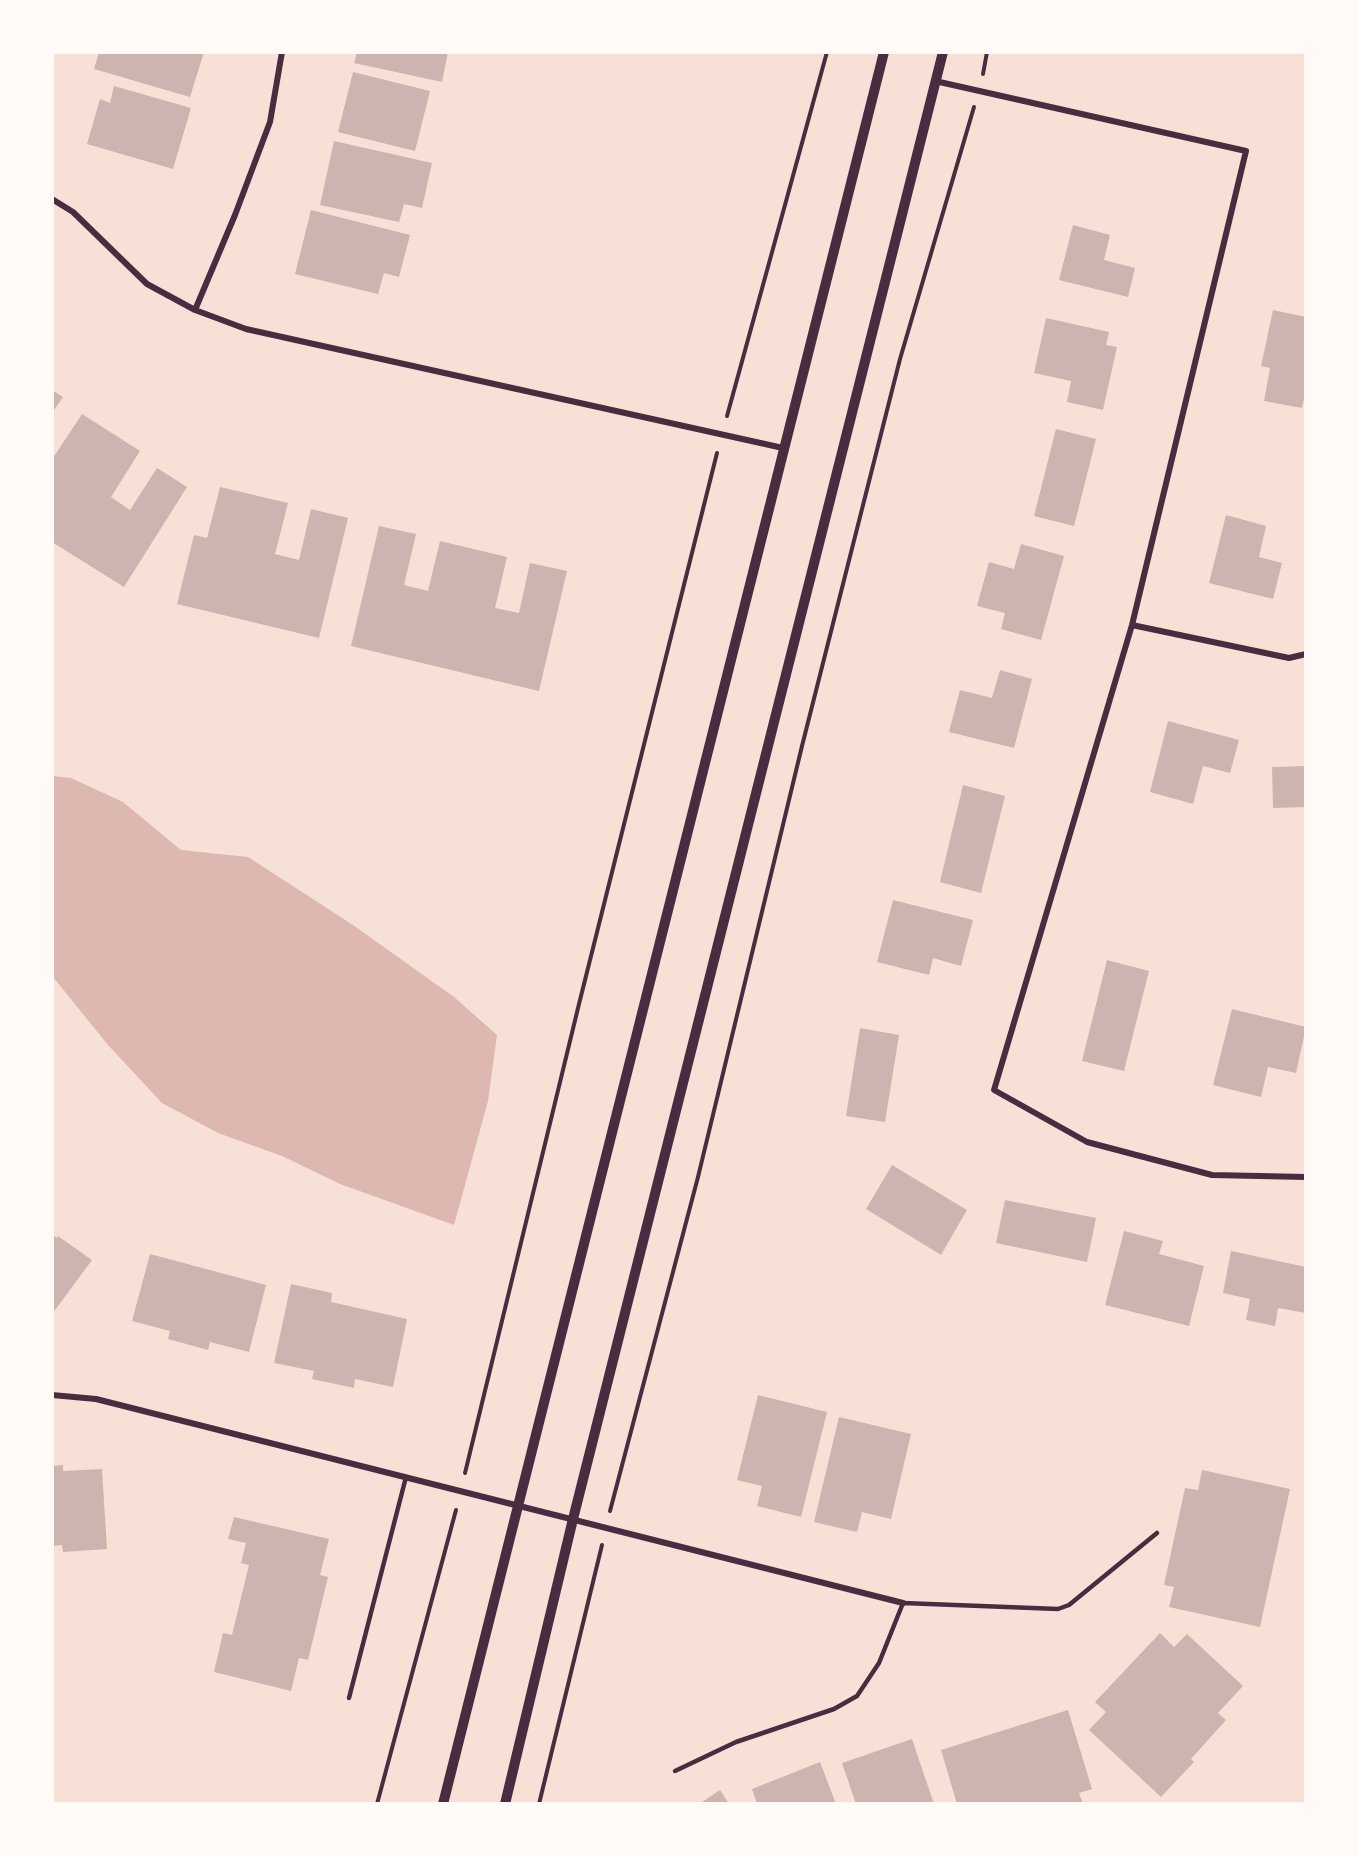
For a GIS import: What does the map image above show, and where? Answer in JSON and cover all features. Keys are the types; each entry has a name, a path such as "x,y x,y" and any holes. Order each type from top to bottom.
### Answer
{"street":[{"path":"195,310 235,215 270,122 282,52"},
{"path":"443,1803 884,52"},
{"path":"505,1803 573,1519 943,52"},
{"path":"935,81 1246,151 1132,625 994,1090 1087,1142 1212,1175 1305,1177"},
{"path":"52,199 73,212 147,284 195,310 246,329 783,447"},
{"path":"1132,625 1289,658 1305,654"},
{"path":"52,1395 96,1399 903,1603"}],"lane":[{"path":"349,1698 406,1477"},
{"path":"675,1771 736,1742 834,1709 857,1696 879,1663 903,1603 1058,1609 1069,1605 1158,1533"}],"path":[{"path":"377,1803 461,1490 579,1004 722,434 827,52"},
{"path":"539,1803 606,1527 698,1177 802,746 900,359 979,91 987,52"}],"shaded area":[{"path":"52,776 71,778 123,802 181,850 248,857 353,925 454,997 497,1035 488,1101 454,1225 340,1184 282,1156 218,1133 162,1103 108,1045 53,977"}],"building":[{"path":"99,52 204,52 190,97 94,69"},
{"path":"357,52 448,52 442,82 354,63"},
{"path":"353,72 430,91 415,151 338,132"},
{"path":"114,86 191,108 173,169 87,144 100,99 110,103"},
{"path":"334,141 432,163 422,208 404,204 399,222 320,205"},
{"path":"311,210 410,235 399,277 384,273 378,294 295,274"},
{"path":"1073,225 1110,235 1104,260 1135,268 1128,297 1059,280"},
{"path":"1273,310 1306,317 1306,390 1302,408 1264,401 1270,368 1261,366"},
{"path":"1046,318 1109,332 1106,345 1117,347 1103,410 1067,402 1071,381 1034,373"},
{"path":"52,390 63,397 52,413"},
{"path":"82,414 140,451 111,497 130,510 157,468 187,487 124,587 52,542 52,453 55,455"},
{"path":"1056,429 1096,439 1074,526 1034,516"},
{"path":"220,487 288,503 275,554 299,560 311,509 348,518 319,638 177,604 194,535 207,538"},
{"path":"1226,515 1266,526 1259,557 1282,563 1273,599 1209,583"},
{"path":"379,526 416,534 404,585 428,591 440,541 507,557 495,608 519,613 530,563 567,571 539,691 351,646"},
{"path":"1021,544 1064,556 1041,640 1001,629 1005,613 977,606 989,562 1014,569"},
{"path":"1000,670 1032,679 1014,748 949,732 960,690 992,698"},
{"path":"1168,721 1239,740 1230,773 1203,766 1193,804 1150,792"},
{"path":"1306,766 1306,807 1273,808 1272,767"},
{"path":"963,785 1005,796 981,893 940,882"},
{"path":"893,900 973,920 961,966 933,958 929,975 877,962"},
{"path":"1107,960 1149,971 1124,1071 1082,1061"},
{"path":"1232,1009 1306,1027 1296,1073 1268,1067 1261,1097 1213,1085"},
{"path":"860,1028 899,1035 885,1122 846,1116"},
{"path":"892,1165 967,1210 941,1255 866,1209"},
{"path":"1005,1200 1096,1218 1087,1262 996,1243"},
{"path":"1124,1231 1163,1241 1159,1254 1204,1266 1189,1326 1105,1305"},
{"path":"52,1235 57,1238 58,1236 92,1260 52,1314"},
{"path":"1231,1251 1306,1267 1306,1313 1278,1308 1275,1326 1246,1320 1250,1299 1223,1293"},
{"path":"150,1254 266,1285 249,1352 210,1342 208,1350 168,1339 170,1331 132,1321"},
{"path":"291,1284 332,1293 331,1302 407,1319 393,1387 355,1379 354,1388 312,1379 314,1371 274,1363"},
{"path":"758,1395 827,1412 801,1517 757,1506 762,1486 737,1480"},
{"path":"839,1417 911,1434 891,1519 862,1512 857,1532 814,1522"},
{"path":"63,1465 63,1471 102,1469 107,1549 63,1552 62,1545 52,1546 52,1466"},
{"path":"1202,1470 1290,1489 1260,1627 1169,1607 1174,1587 1164,1585 1185,1488 1198,1490"},
{"path":"234,1517 329,1539 320,1575 328,1577 308,1660 299,1658 291,1691 214,1672 223,1633 232,1635 249,1565 241,1563 246,1543 228,1539"},
{"path":"1160,1633 1174,1647 1187,1634 1243,1686 1218,1713 1226,1720 1191,1759 1194,1762 1161,1797 1089,1730 1106,1712 1095,1702"},
{"path":"1068,1710 1092,1789 1079,1793 1083,1804 957,1804 941,1750"},
{"path":"912,1739 934,1804 856,1804 842,1763"},
{"path":"820,1762 836,1804 757,1804 752,1789"},
{"path":"720,1790 729,1804 699,1804"}]}
